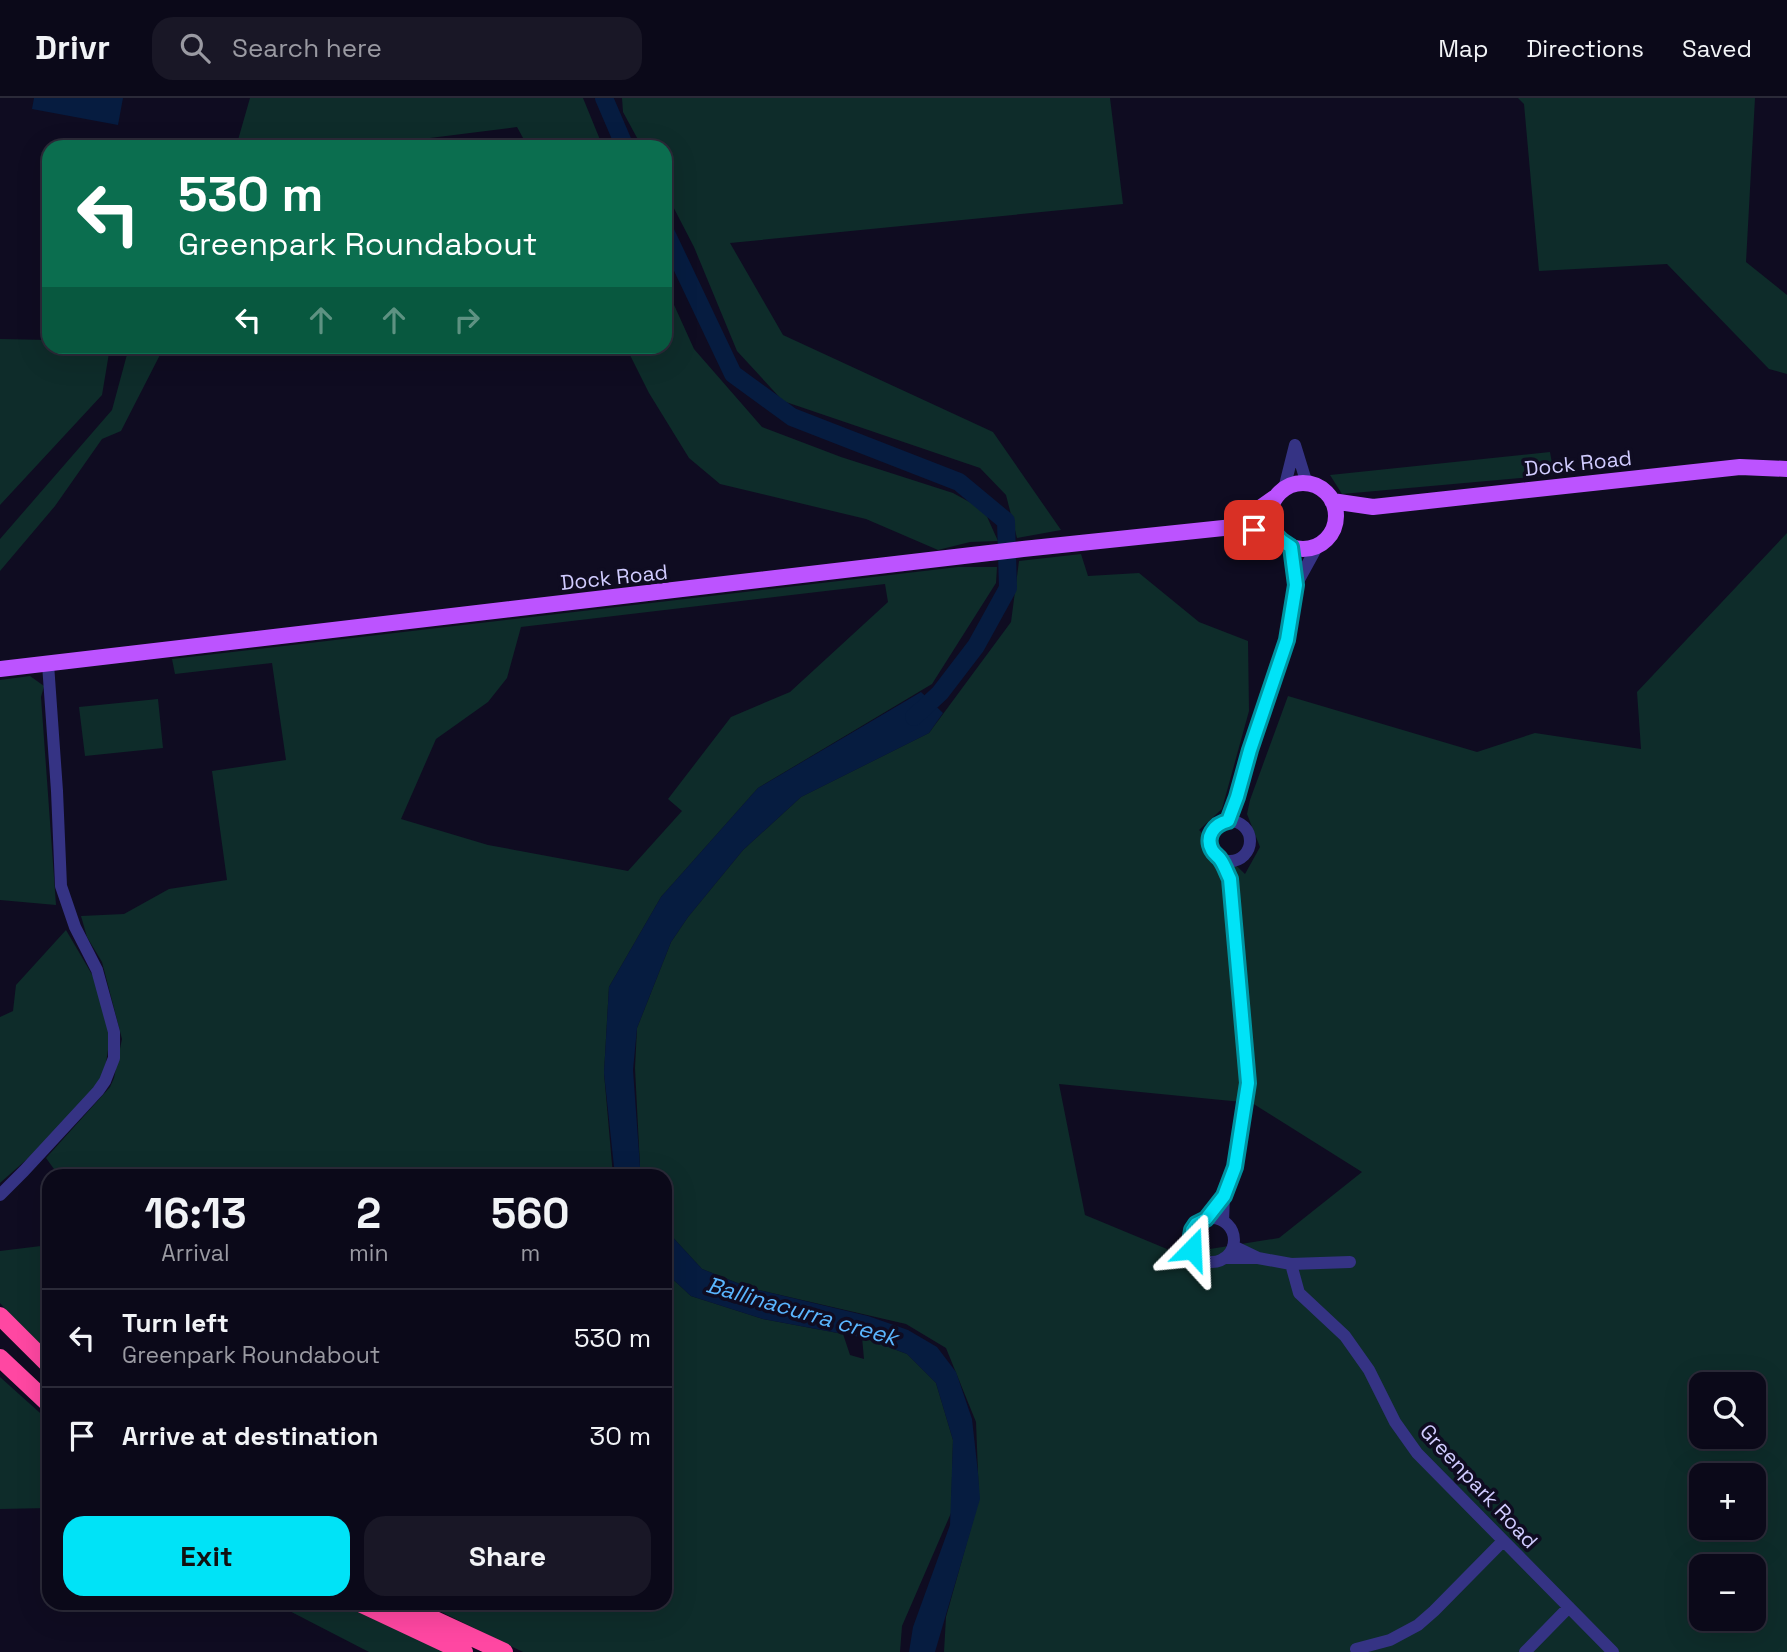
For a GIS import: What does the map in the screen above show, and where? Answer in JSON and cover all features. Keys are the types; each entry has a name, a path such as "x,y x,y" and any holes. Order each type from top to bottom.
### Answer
{"highway":[{"path":"0,1316 42,1358"},
{"path":"0,1332 42,1371"},
{"path":"0,1358 42,1397"},
{"path":"0,1371 42,1411"},
{"path":"375,1610 464,1652"},
{"path":"413,1610 504,1652"}],"main road":[{"name":"Dock Road","path":"1332,500 1373,507 1740,467 1787,469"},
{"path":"1294,484 1307,484 1321,489 1332,500 1335,511 1335,523 1329,536 1318,545 1305,549 1291,547 1282,541 1274,533 1269,516 1270,507 1279,494 1294,484"},
{"name":"Dock Road","path":"1233,527 1279,494"},
{"name":"Dock Road","path":"1335,523 1373,507"},
{"name":"Dock Road","path":"0,669 1023,549 1233,527 1274,533"}],"street":[{"path":"1279,494 1295,445 1307,484"},
{"path":"1296,585 1318,545"},
{"path":"1228,821 1287,640 1296,585 1291,547"},
{"path":"0,1195 98,1091 114,1058 114,1032 106,998 97,970 75,928 61,886 48,664"},
{"path":"1237,797 1242,824"},
{"path":"1206,1219 1224,1196 1235,1167 1248,1083 1230,879 1210,844 1212,832 1217,825 1228,821 1242,824 1251,838 1249,850 1230,879"},
{"path":"1220,859 1232,861 1244,856"},
{"path":"1223,1221 1224,1196"},
{"path":"1224,1258 1233,1246 1232,1232 1223,1221 1214,1218 1196,1224 1190,1242 1199,1258 1206,1261 1258,1258 1291,1265 1350,1262"},
{"path":"1233,1246 1258,1258"},
{"name":"Greenpark Road","path":"1291,1265 1299,1293 1354,1347 1408,1442 1613,1652"},
{"path":"1356,1649 1390,1640 1418,1625 1503,1541"},
{"path":"1525,1652 1569,1607"}],"green space":[{"path":"250,98 583,98 600,140 524,140 517,127 414,140 238,140"},
{"path":"622,98 1110,98 1123,204 730,243 783,335 993,432 1061,530 1017,538 1006,495 980,468 783,401 737,351 694,247 672,205 672,140 638,140 623,112"},
{"path":"1518,98 1755,98 1746,262 1787,295 1787,374 1769,369 1667,264 1539,271 1524,104"},
{"path":"672,300 694,349 762,427 841,457 953,493 984,510 998,541 970,542 938,550 866,519 720,484 689,458 649,393 630,354 672,354"},
{"path":"0,339 42,340 42,354 109,354 102,395 0,505"},
{"path":"127,354 160,354 121,431 102,439 55,506 0,571 0,539 112,410"},
{"path":"1550,452 1554,475 1342,494 1330,475"},
{"path":"1787,533 1787,1652 944,1652 946,1617 979,1499 976,1422 946,1348 906,1324 750,1288 702,1269 672,1237 672,1169 640,1167 635,1068 637,1028 671,942 743,850 801,797 929,733 1011,622 1019,561 1081,554 1088,576 1139,573 1199,622 1248,641 1249,711 1222,809 1199,830 1245,874 1260,847 1247,814 1250,800 1288,696 1477,752 1535,733 1641,749 1637,692","holes":["1059,1084 1252,1103 1362,1172 1279,1238 1179,1254 1085,1215"]},
{"path":"958,567 997,567 996,583 932,684 758,788 661,897 609,987 604,1073 612,1169 54,1169 46,1158 110,1087 122,1039 102,962 87,937 81,916 124,914 169,889 227,880 212,771 286,760 272,663 175,674 172,659","holes":["885,584 888,602 790,692 731,717 668,799 682,811 628,871 488,845 401,819 436,739 488,702 507,678 521,627"]},
{"path":"30,676 44,686 41,697 56,905 0,900 0,680"},
{"path":"158,699 163,748 85,756 79,707"},
{"path":"66,930 97,983 110,1037 106,1063 98,1085 43,1145 0,1183 0,1017 13,1011 16,985"},
{"path":"42,1246 42,1349 0,1303 0,1251"},
{"path":"672,1278 691,1296 763,1319 843,1334 850,1355 864,1359 862,1337 907,1354 936,1383 953,1440 951,1513 902,1626 900,1652 523,1652 437,1610 672,1610"},
{"path":"0,1377 42,1415 42,1508 0,1509"},
{"path":"288,1610 358,1610 445,1652 369,1652"}],"water":[{"path":"34,98 123,98 118,125 32,109"},
{"path":"921,692 943,713 929,733 801,797 743,850 688,917 671,942 637,1028 633,1070 641,1169 614,1169 604,1073 609,987 661,897 758,788"},
{"path":"672,1237 702,1269 750,1288 868,1316 908,1330 937,1347 956,1372 972,1419 980,1499 935,1652 909,1652 913,1627 950,1525 953,1440 936,1383 907,1354 865,1338 763,1319 691,1296 672,1278"}],"waterway":[{"name":"Ballinacurra creek","path":"604,98 622,140"},
{"name":"Ballinacurra creek","path":"672,246 733,374 792,417 959,482 1006,521 1008,588 976,646 940,693 914,717"}],"route":[{"path":"1192,1249 1192,1230 1196,1224 1206,1219 1224,1196 1235,1167 1248,1083 1230,879 1213,851 1210,838 1217,825 1228,821 1237,797 1287,640 1296,585 1291,547 1274,533 1254,530"}]}
